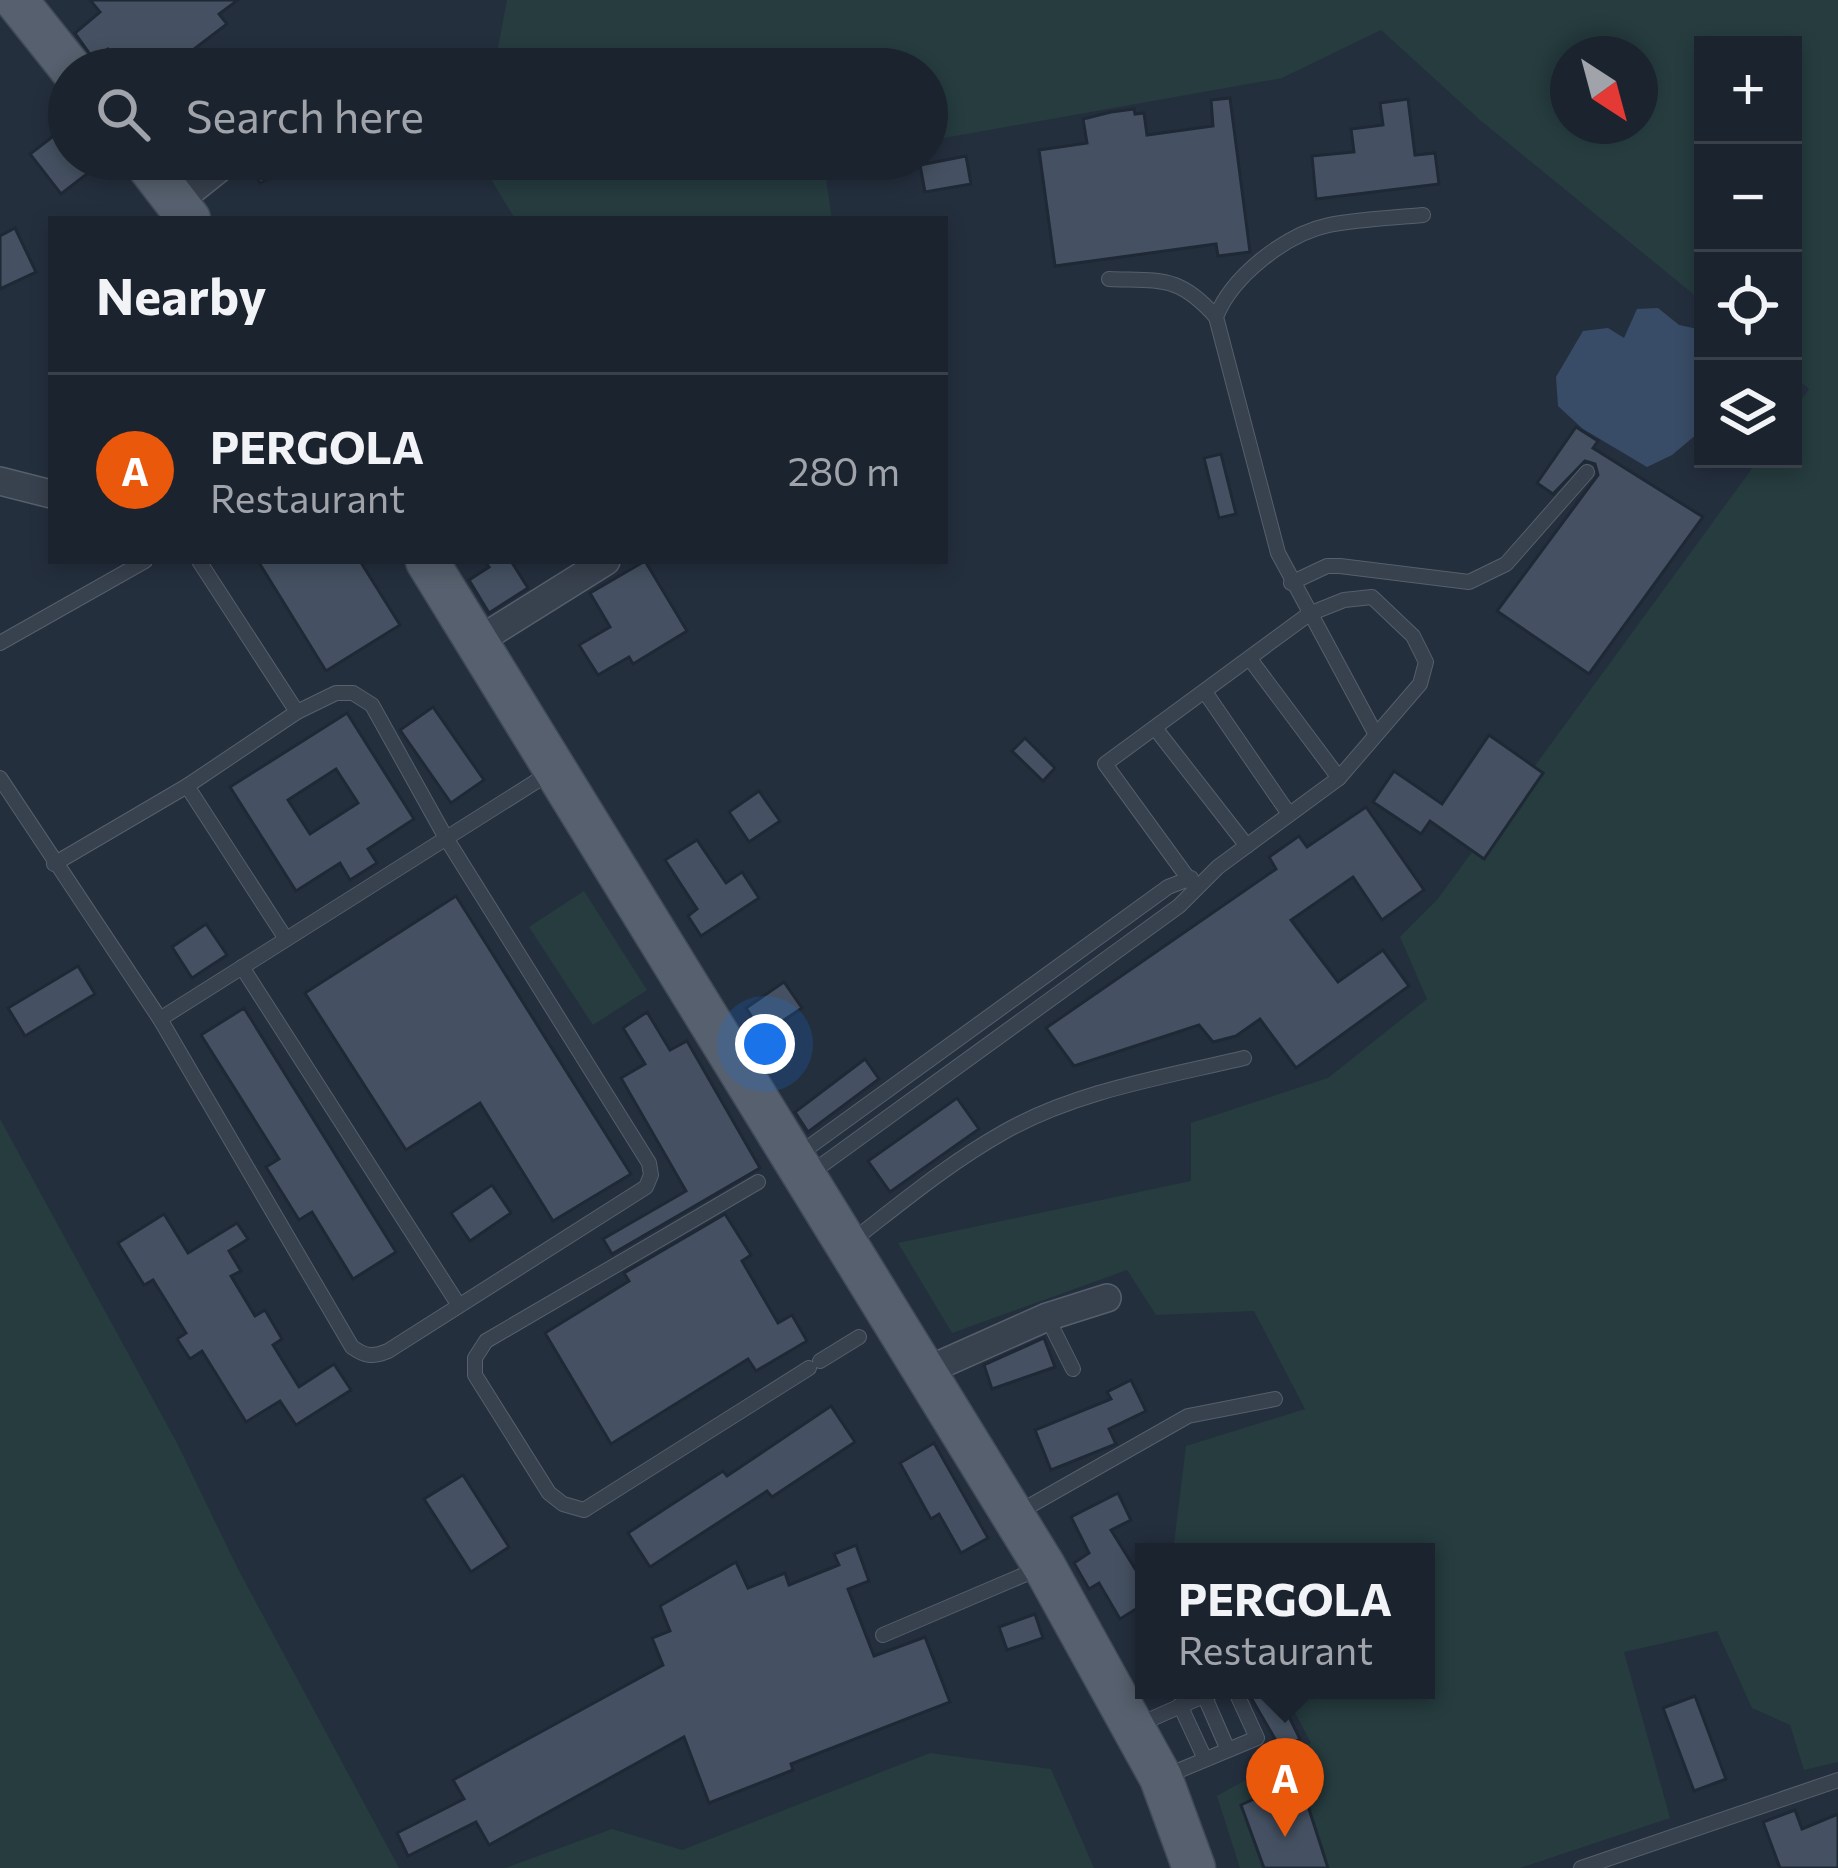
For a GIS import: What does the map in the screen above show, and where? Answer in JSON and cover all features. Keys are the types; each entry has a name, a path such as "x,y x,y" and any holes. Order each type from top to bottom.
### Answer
{"main road":[{"path":"16,0 54,48"},
{"path":"159,180 183,210"},
{"path":"429,564 849,1244 877,1326 926,1371 1044,1565 1161,1778 1194,1868"}],"street":[{"path":"183,210 211,180"},
{"path":"0,482 48,493"},
{"path":"478,641 601,564"},
{"path":"926,1371 1047,1317 1106,1298"}],"lane":[{"path":"1216,316 1230,289 1294,239 1325,226 1423,215"},
{"path":"1108,279 1173,281 1196,294 1216,316 1278,553 1375,733"},
{"path":"1291,583 1327,566 1469,582 1490,575 1506,564 1587,472"},
{"path":"0,644 140,564"},
{"path":"201,564 297,712"},
{"path":"801,1167 1168,887 1192,884 1219,867 1339,778 1420,684 1426,662 1413,636 1372,597 1344,600 1309,614 1105,764 1192,884"},
{"path":"1250,659 1339,778"},
{"path":"1205,692 1289,814"},
{"path":"0,778 54,864 160,1019 352,1347 374,1357 388,1351 637,1196 651,1175 649,1163 446,838 372,705 353,693 337,693 297,712 187,786 54,864"},
{"path":"1155,728 1246,846"},
{"path":"160,1019 556,768"},
{"path":"187,786 286,939"},
{"path":"801,1167 1179,906 1192,884"},
{"path":"242,967 458,1304"},
{"path":"849,1244 946,1169 1008,1130 1108,1090 1244,1058"},
{"path":"758,1182 486,1341 475,1358 475,1375 549,1493 563,1504 584,1510 877,1326"},
{"path":"1047,1317 1073,1369"},
{"path":"1012,1516 1189,1416 1275,1400"},
{"path":"883,1635 1044,1565"},
{"path":"1135,1726 1195,1699"},
{"path":"1212,1699 1228,1750"},
{"path":"1161,1778 1257,1738 1239,1699"},
{"path":"1180,1705 1205,1759"},
{"path":"1589,1867 1838,1780"}],"green space":[{"path":"507,0 1838,0 1838,1762 1804,1770 1790,1725 1752,1708 1717,1631 1624,1652 1670,1818 1520,1868 1240,1868 1217,1796 1311,1743 1288,1699 1435,1699 1435,1543 1174,1543 1186,1446 1305,1409 1254,1311 1156,1315 1127,1270 952,1333 898,1243 1191,1181 1191,1123 1328,1078 1427,999 1400,937 1437,900 1752,468 1802,468 1802,399 1809,389 1802,383 1802,36 1694,36 1694,295 1480,120 1381,30 1282,78 948,137 948,48 498,48"},
{"path":"492,180 826,180 832,216 513,216"},
{"path":"584,891 647,990 593,1025 529,927"},
{"path":"0,1119 177,1443 238,1569 399,1868 0,1868"},
{"path":"930,1753 1051,1769 1094,1868 505,1868 612,1829 682,1850"}],"water":[{"path":"1658,308 1679,325 1694,328 1694,437 1647,467 1583,429 1558,406 1556,377 1583,331 1608,328 1624,338 1637,309"}],"building":[{"path":"90,0 238,0 219,14 227,24 196,48 86,48 75,33 100,12"},
{"path":"1230,98 1250,252 1218,256 1216,244 1055,266 1039,150 1087,143 1083,119 1111,112 1134,109 1135,114 1144,113 1147,135 1213,126 1211,100"},
{"path":"1408,99 1415,155 1435,153 1439,184 1316,199 1312,156 1354,152 1351,129 1383,125 1380,103"},
{"path":"48,140 48,177 30,154"},
{"path":"966,156 971,184 925,192 923,180 948,180 948,160"},
{"path":"50,180 79,180 61,194"},
{"path":"15,228 36,272 0,289 0,236"},
{"path":"1576,427 1598,441 1593,448 1703,517 1589,674 1497,611 1598,475 1595,464 1585,461 1553,494 1537,483"},
{"path":"1221,454 1236,514 1219,518 1204,458"},
{"path":"260,564 362,564 400,625 326,671"},
{"path":"487,564 513,564 528,588 489,613 469,580"},
{"path":"647,564 687,631 633,664 629,657 598,675 579,645 610,627 590,593"},
{"path":"433,707 484,780 451,803 400,730"},
{"path":"347,713 414,819 368,849 377,863 350,880 340,863 296,891 230,787","holes":["336,769 358,803 310,834 288,800"]},
{"path":"1489,735 1543,773 1484,859 1430,821 1421,834 1373,802 1394,771 1442,804"},
{"path":"1025,738 1055,768 1043,781 1012,751"},
{"path":"759,791 780,821 749,842 729,812"},
{"path":"1366,807 1424,890 1382,920 1353,877 1291,920 1338,982 1383,950 1409,986 1296,1068 1260,1019 1236,1036 1213,1042 1199,1025 1074,1066 1046,1028 1276,869 1269,857 1299,836 1307,847"},
{"path":"697,840 726,883 742,872 759,898 701,936 688,916 697,909 665,860"},
{"path":"456,896 631,1174 553,1221 480,1103 406,1150 305,993"},
{"path":"206,924 227,955 192,978 172,947"},
{"path":"78,966 95,994 25,1036 8,1008"},
{"path":"784,982 802,1008 763,1034 746,1008"},
{"path":"244,1008 396,1252 353,1279 312,1212 299,1220 266,1167 279,1159 201,1035"},
{"path":"647,1012 670,1050 687,1041 760,1168 612,1254 603,1239 686,1191 621,1078 645,1064 623,1028"},
{"path":"865,1059 879,1079 808,1132 795,1112"},
{"path":"957,1098 979,1129 890,1192 868,1161"},
{"path":"492,1185 511,1213 470,1241 451,1213"},
{"path":"164,1214 188,1253 237,1223 248,1239 229,1251 241,1271 231,1276 255,1316 265,1310 282,1339 273,1345 299,1387 334,1364 351,1390 296,1425 280,1401 246,1422 202,1351 190,1359 177,1339 186,1333 153,1280 144,1285 118,1243"},
{"path":"725,1214 751,1255 742,1261 778,1323 792,1315 807,1341 756,1371 748,1359 611,1444 545,1333 629,1281 624,1273"},
{"path":"1044,1338 1055,1367 992,1389 984,1365"},
{"path":"1131,1380 1146,1411 1109,1429 1116,1444 1051,1470 1035,1430 1111,1399 1107,1392"},
{"path":"831,1406 855,1442 772,1497 767,1491 650,1567 628,1533 723,1471 727,1476"},
{"path":"934,1443 988,1538 961,1553 939,1514 931,1519 900,1463"},
{"path":"463,1475 509,1547 471,1572 424,1499"},
{"path":"1118,1493 1131,1520 1111,1530 1135,1569 1135,1610 1120,1619 1099,1583 1089,1589 1074,1563 1089,1553 1071,1517"},
{"path":"856,1545 869,1581 848,1589 874,1656 925,1637 950,1702 791,1764 793,1770 709,1803 684,1737 489,1845 476,1822 408,1856 397,1833 464,1799 453,1780 663,1665 652,1638 670,1631 660,1606 736,1562 748,1588 785,1573 789,1585 839,1565 834,1554"},
{"path":"1035,1614 1043,1638 1007,1650 999,1627"},
{"path":"1695,1696 1726,1779 1694,1791 1663,1708"},
{"path":"1252,1699 1280,1699 1300,1739 1281,1749"},
{"path":"1299,1778 1328,1868 1264,1868 1241,1805"},
{"path":"1795,1810 1802,1829 1838,1814 1838,1868 1780,1868 1763,1822"}],"place":[{"name":"PERGOLA","path":"1285,1837"}]}
